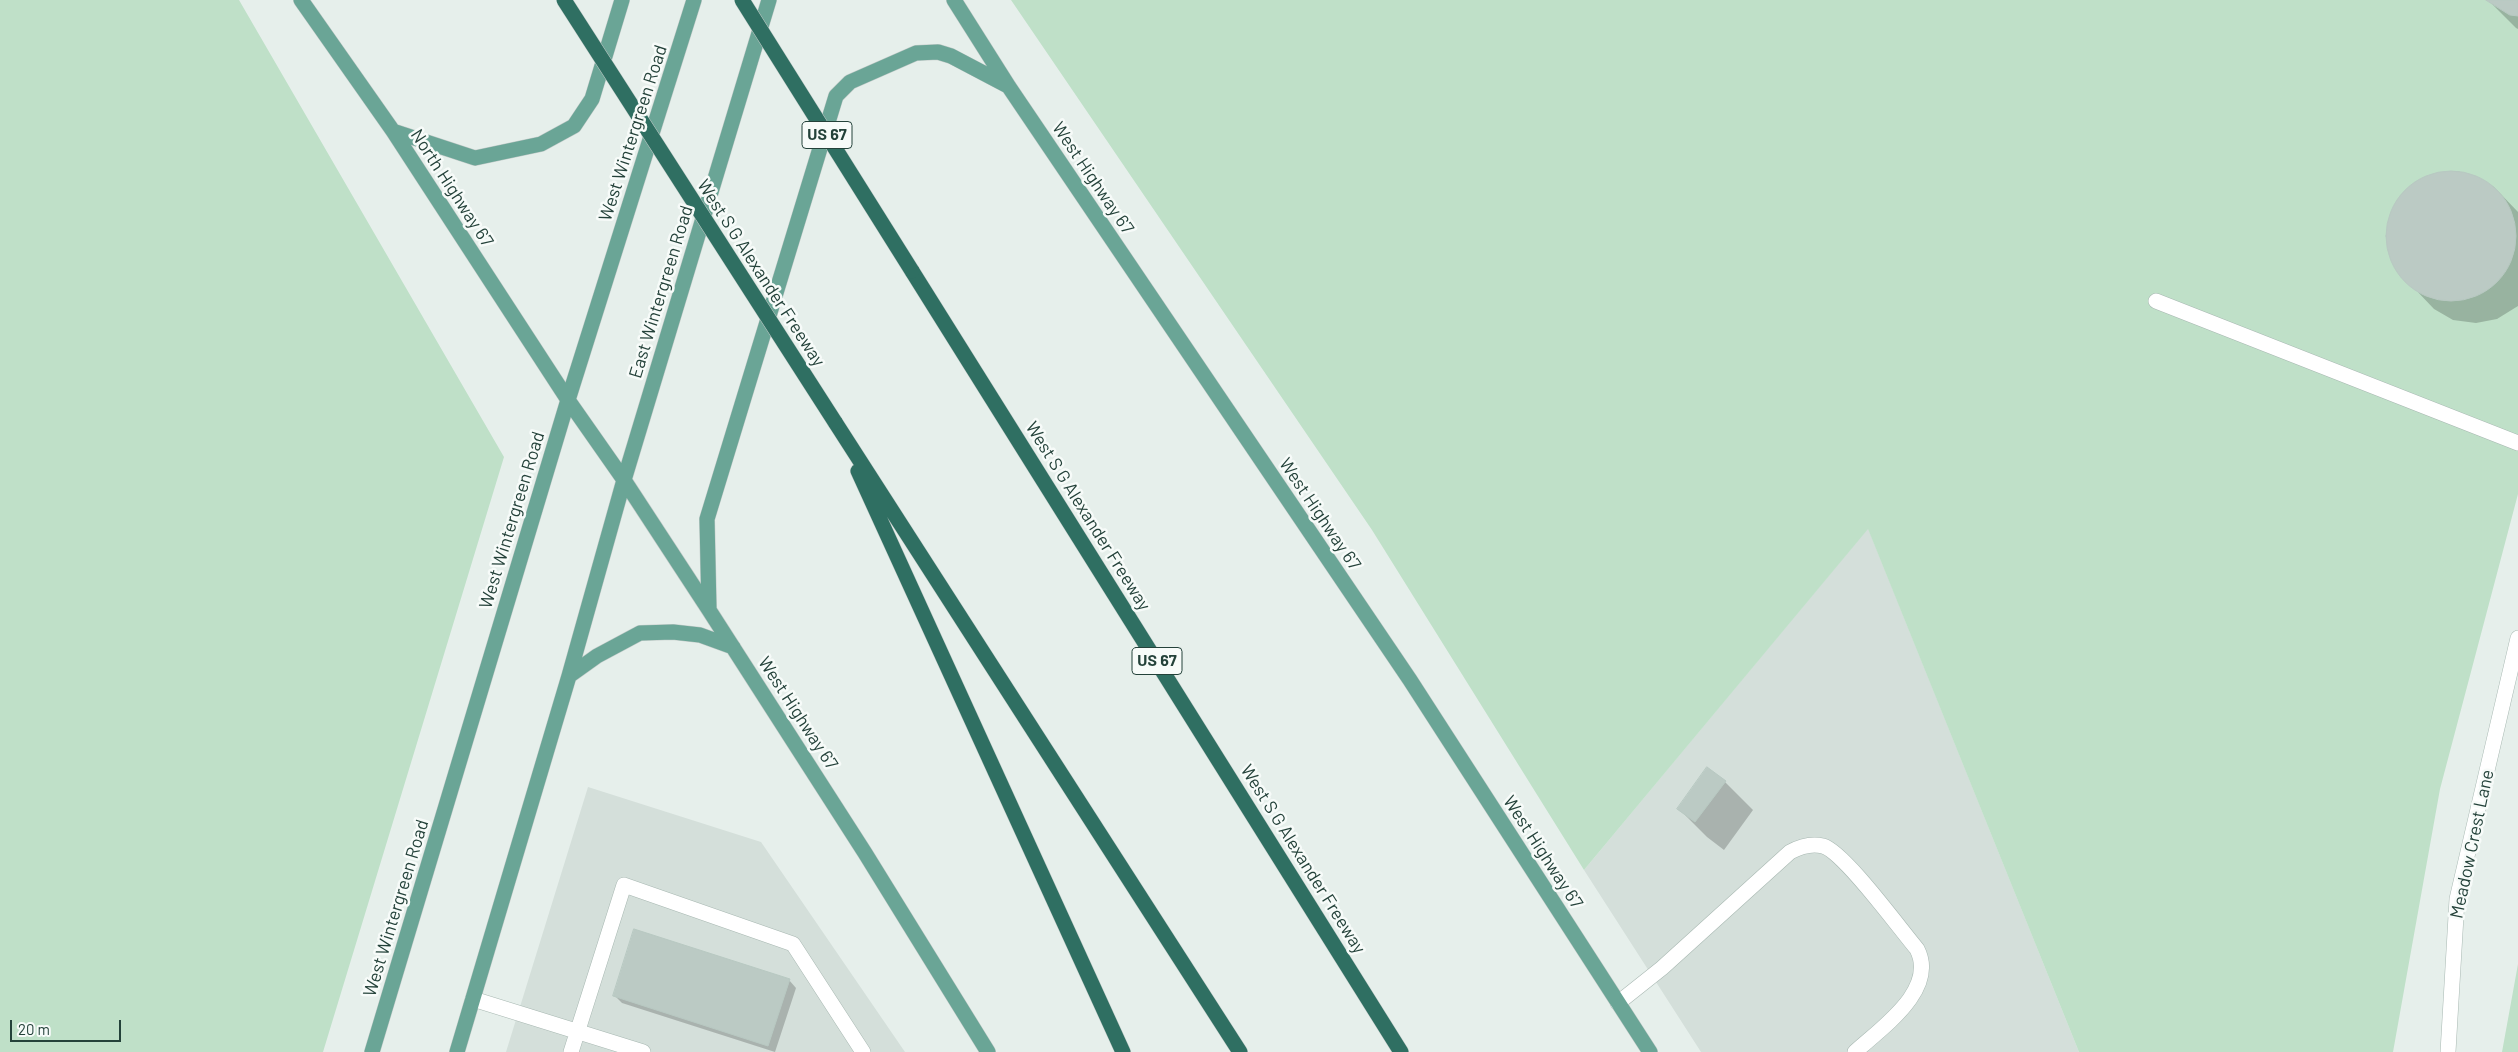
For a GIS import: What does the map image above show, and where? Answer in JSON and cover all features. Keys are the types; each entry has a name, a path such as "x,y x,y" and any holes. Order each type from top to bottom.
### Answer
{"highway":[{"name":"West S G Alexander Freeway","path":"564,0 1240,1052"},
{"name":"West S G Alexander Freeway","path":"742,0 1401,1052"},
{"path":"835,422 1123,1052"}],"main road":[{"name":"North Highway 67","path":"301,0 393,131 568,400"},
{"path":"393,131 475,158 541,144 574,126 592,99 622,0"},
{"name":"West Wintergreen Road","path":"372,1052 568,400 694,0"},
{"name":"East Wintergreen Road","path":"624,480 769,0"},
{"name":"West Highway 67","path":"954,0 1009,87 1410,680 1650,1052"},
{"path":"709,610 707,519 836,96 850,82 916,53 938,52 951,56 1009,87"},
{"name":"West Highway 67","path":"568,400 624,480 733,647 860,845 988,1052"},
{"path":"457,1052 569,676 624,480"},
{"path":"569,676 597,656 640,633 673,632 700,635 733,647"}],"street":[{"path":"2156,301 2518,443"},
{"name":"Meadow Crest Lane","path":"2448,1052 2457,899 2518,638"},
{"path":"1618,1003 1662,968 1790,852 1805,845 1825,846 1841,858 1917,949 1923,961 1921,980 1910,1000 1855,1052"},
{"path":"571,1052 624,885 793,944 863,1052"},
{"path":"473,999 643,1052"}],"shaded area":[{"path":"1868,528 2079,1052 1701,1052 1584,870"},
{"path":"588,787 761,842 905,1052 506,1052"}],"green space":[{"path":"0,0 239,0 504,457 323,1052 0,1052"},
{"path":"1011,0 2518,0 2518,494 2440,789 2393,1052 2079,1052 1868,529 1584,870 1372,530"},
{"path":"2518,964 2518,1052 2502,1052"}],"building":[{"path":"2486,0 2518,0 2518,16 2510,15"},
{"path":"2451,171 2464,172 2476,176 2497,190 2511,211 2515,223 2515,249 2511,261 2497,282 2476,296 2464,300 2451,301 2438,300 2426,296 2405,282 2391,261 2387,249 2386,236 2387,223 2391,211 2405,190 2426,176 2438,172"},
{"path":"1707,767 1726,781 1695,822 1677,809"},
{"path":"634,929 790,979 768,1046 613,996"}]}
